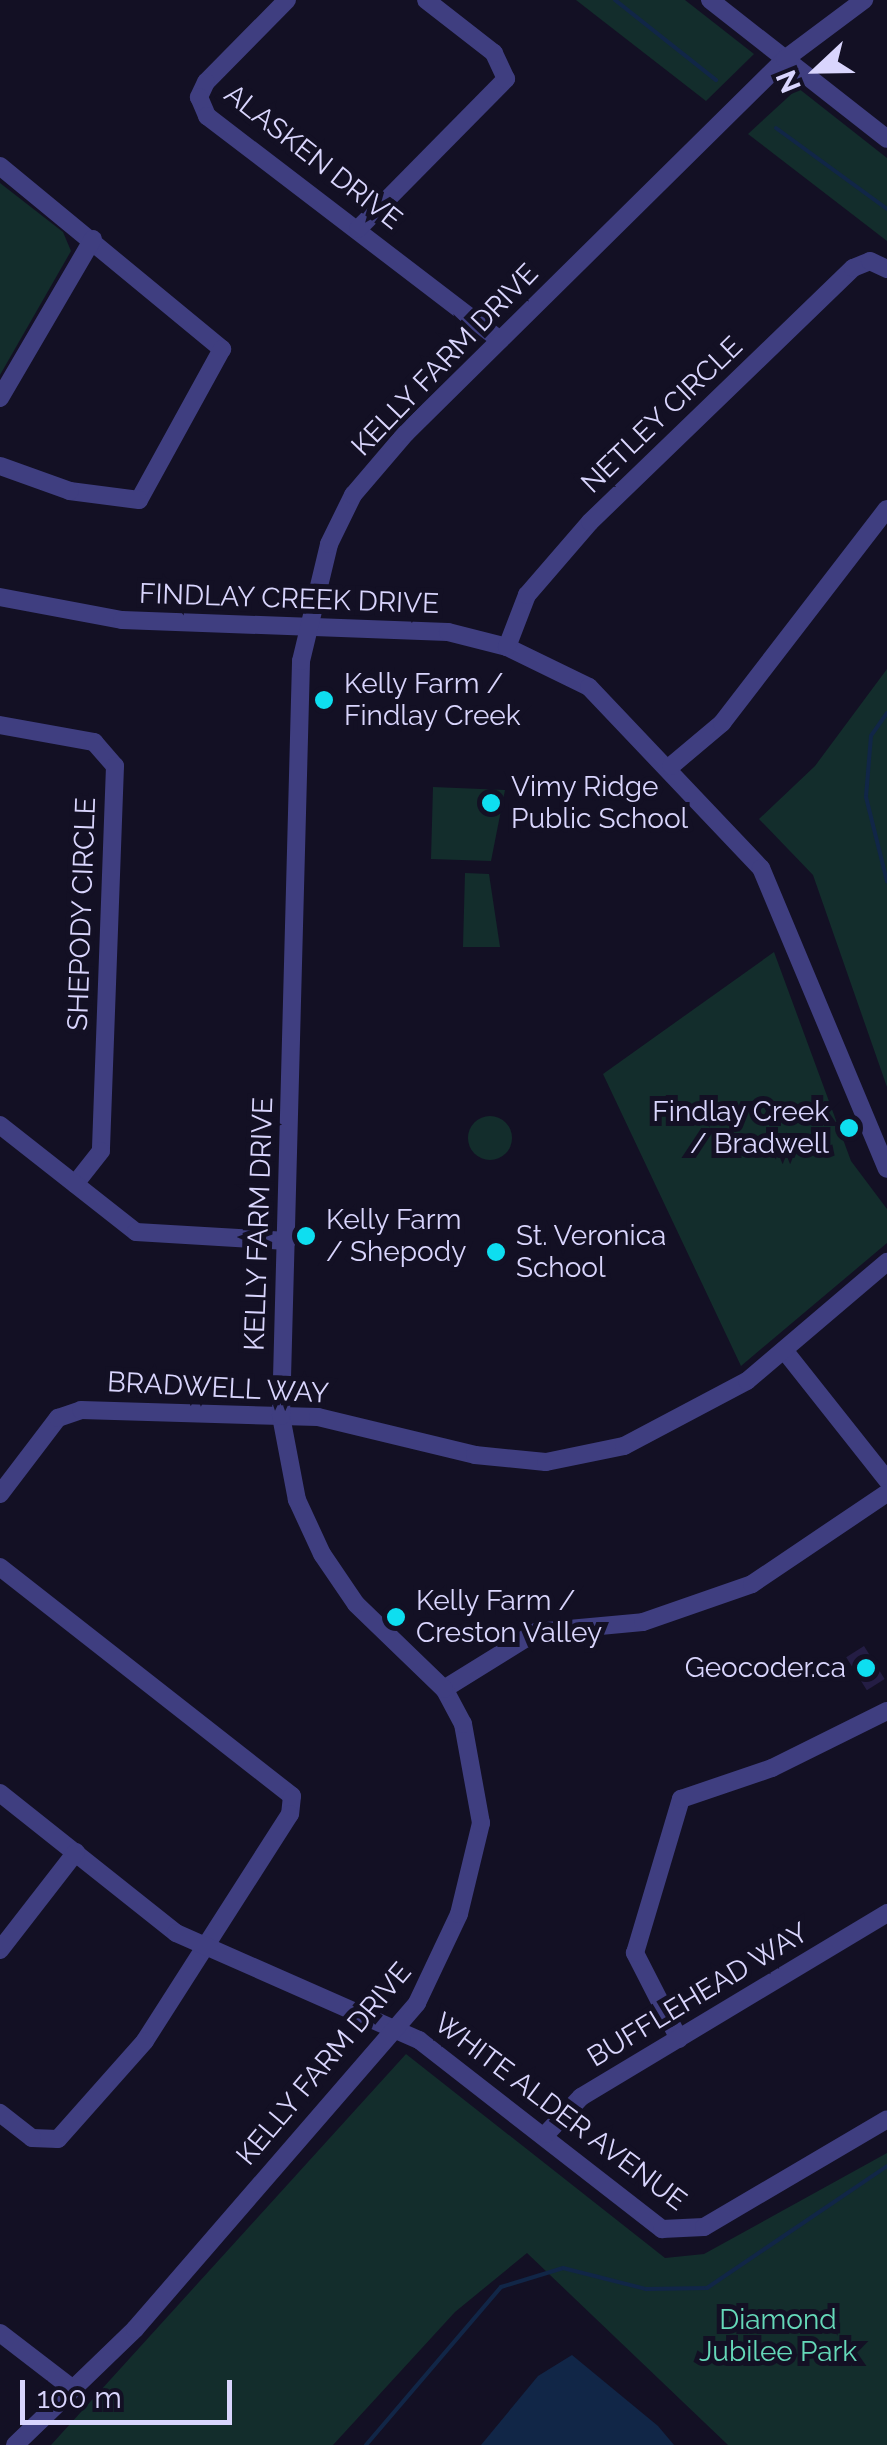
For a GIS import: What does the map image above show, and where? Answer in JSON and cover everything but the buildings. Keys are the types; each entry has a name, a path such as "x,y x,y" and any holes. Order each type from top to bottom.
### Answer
{"street":[{"name":"ALASKEN DRIVE","path":"286,0 206,82 201,105 500,340"},
{"path":"358,228 506,79 494,53 426,0"},
{"path":"710,0 887,139"},
{"name":"KELLY FARM DRIVE","path":"15,2445 72,2390 396,2027 443,1958 481,1823 476,1761 444,1689 356,1604 322,1554 298,1500 281,1416 304,626 353,495 500,340 785,59 864,0"},
{"path":"0,166 214,333 220,362 139,500 70,490 0,466"},
{"path":"0,398 93,238"},
{"name":"NETLEY CIRCLE","path":"507,646 527,595 590,522 853,268 870,260 887,269"},
{"path":"672,766 722,723 887,509"},
{"name":"FINDLAY CREEK DRIVE","path":"0,597 70,616 448,632 507,646 589,687 742,840 782,905 858,1116 887,1169"},
{"name":"SHEPODY CIRCLE","path":"0,726 105,746 114,766 101,1151 75,1184"},
{"path":"0,1125 152,1238 287,1241"},
{"name":"BRADWELL WAY","path":"0,1494 68,1412 281,1416 546,1462 678,1424 784,1350 887,1262"},
{"path":"784,1350 887,1480"},
{"path":"444,1689 536,1632 642,1622 752,1584 887,1493"},
{"path":"0,1567 292,1796 204,1949 144,2041 58,2139 32,2138 0,2113"},
{"path":"678,2039 635,1953 681,1799 772,1768 887,1710"},
{"name":"WHITE ALDER AVENUE","path":"0,1793 204,1949 396,2027 546,2134 662,2230 688,2235 887,2119"},
{"path":"0,1950 76,1852"},
{"name":"BUFFLEHEAD WAY","path":"546,2134 572,2103 887,1913"},
{"path":"0,2332 72,2390"}],"green space":[{"path":"576,0 685,0 754,54 706,101"},
{"path":"798,88 887,158 887,241 748,134"},
{"path":"0,183 63,232 71,251 0,375"},
{"path":"887,669 887,1087 813,875 759,819 815,766"},
{"path":"433,787 505,790 491,861 431,859"},
{"path":"465,873 489,874 500,947 463,947"},
{"path":"774,952 851,1161 887,1209 887,1243 741,1366 603,1074"},
{"path":"490,1116 505,1123 512,1138 505,1153 490,1160 475,1153 468,1138 475,1123"},
{"name":"Diamond Jubilee Park","path":"406,2054 665,2258 704,2254 887,2153 887,2445 728,2445 527,2253 455,2312 333,2445 51,2445"}],"water":[{"path":"572,2355 658,2426 674,2445 481,2445 538,2376"}],"waterway":[{"path":"615,0 716,80"},
{"path":"776,128 887,209"},
{"path":"887,713 871,736 866,797 887,881"},
{"path":"366,2445 501,2287 563,2268 646,2289 707,2288 887,2166"}],"place":[{"name":"Kelly Farm / Findlay Creek","path":"324,700"},
{"name":"Vimy Ridge Public School","path":"491,803"},
{"name":"Findlay Creek / Bradwell","path":"849,1128"},
{"name":"Kelly Farm / Shepody","path":"306,1236"},
{"name":"St. Veronica School","path":"496,1252"},
{"name":"Kelly Farm / Creston Valley","path":"396,1617"},
{"name":"Geocoder.ca","path":"866,1668"}]}
